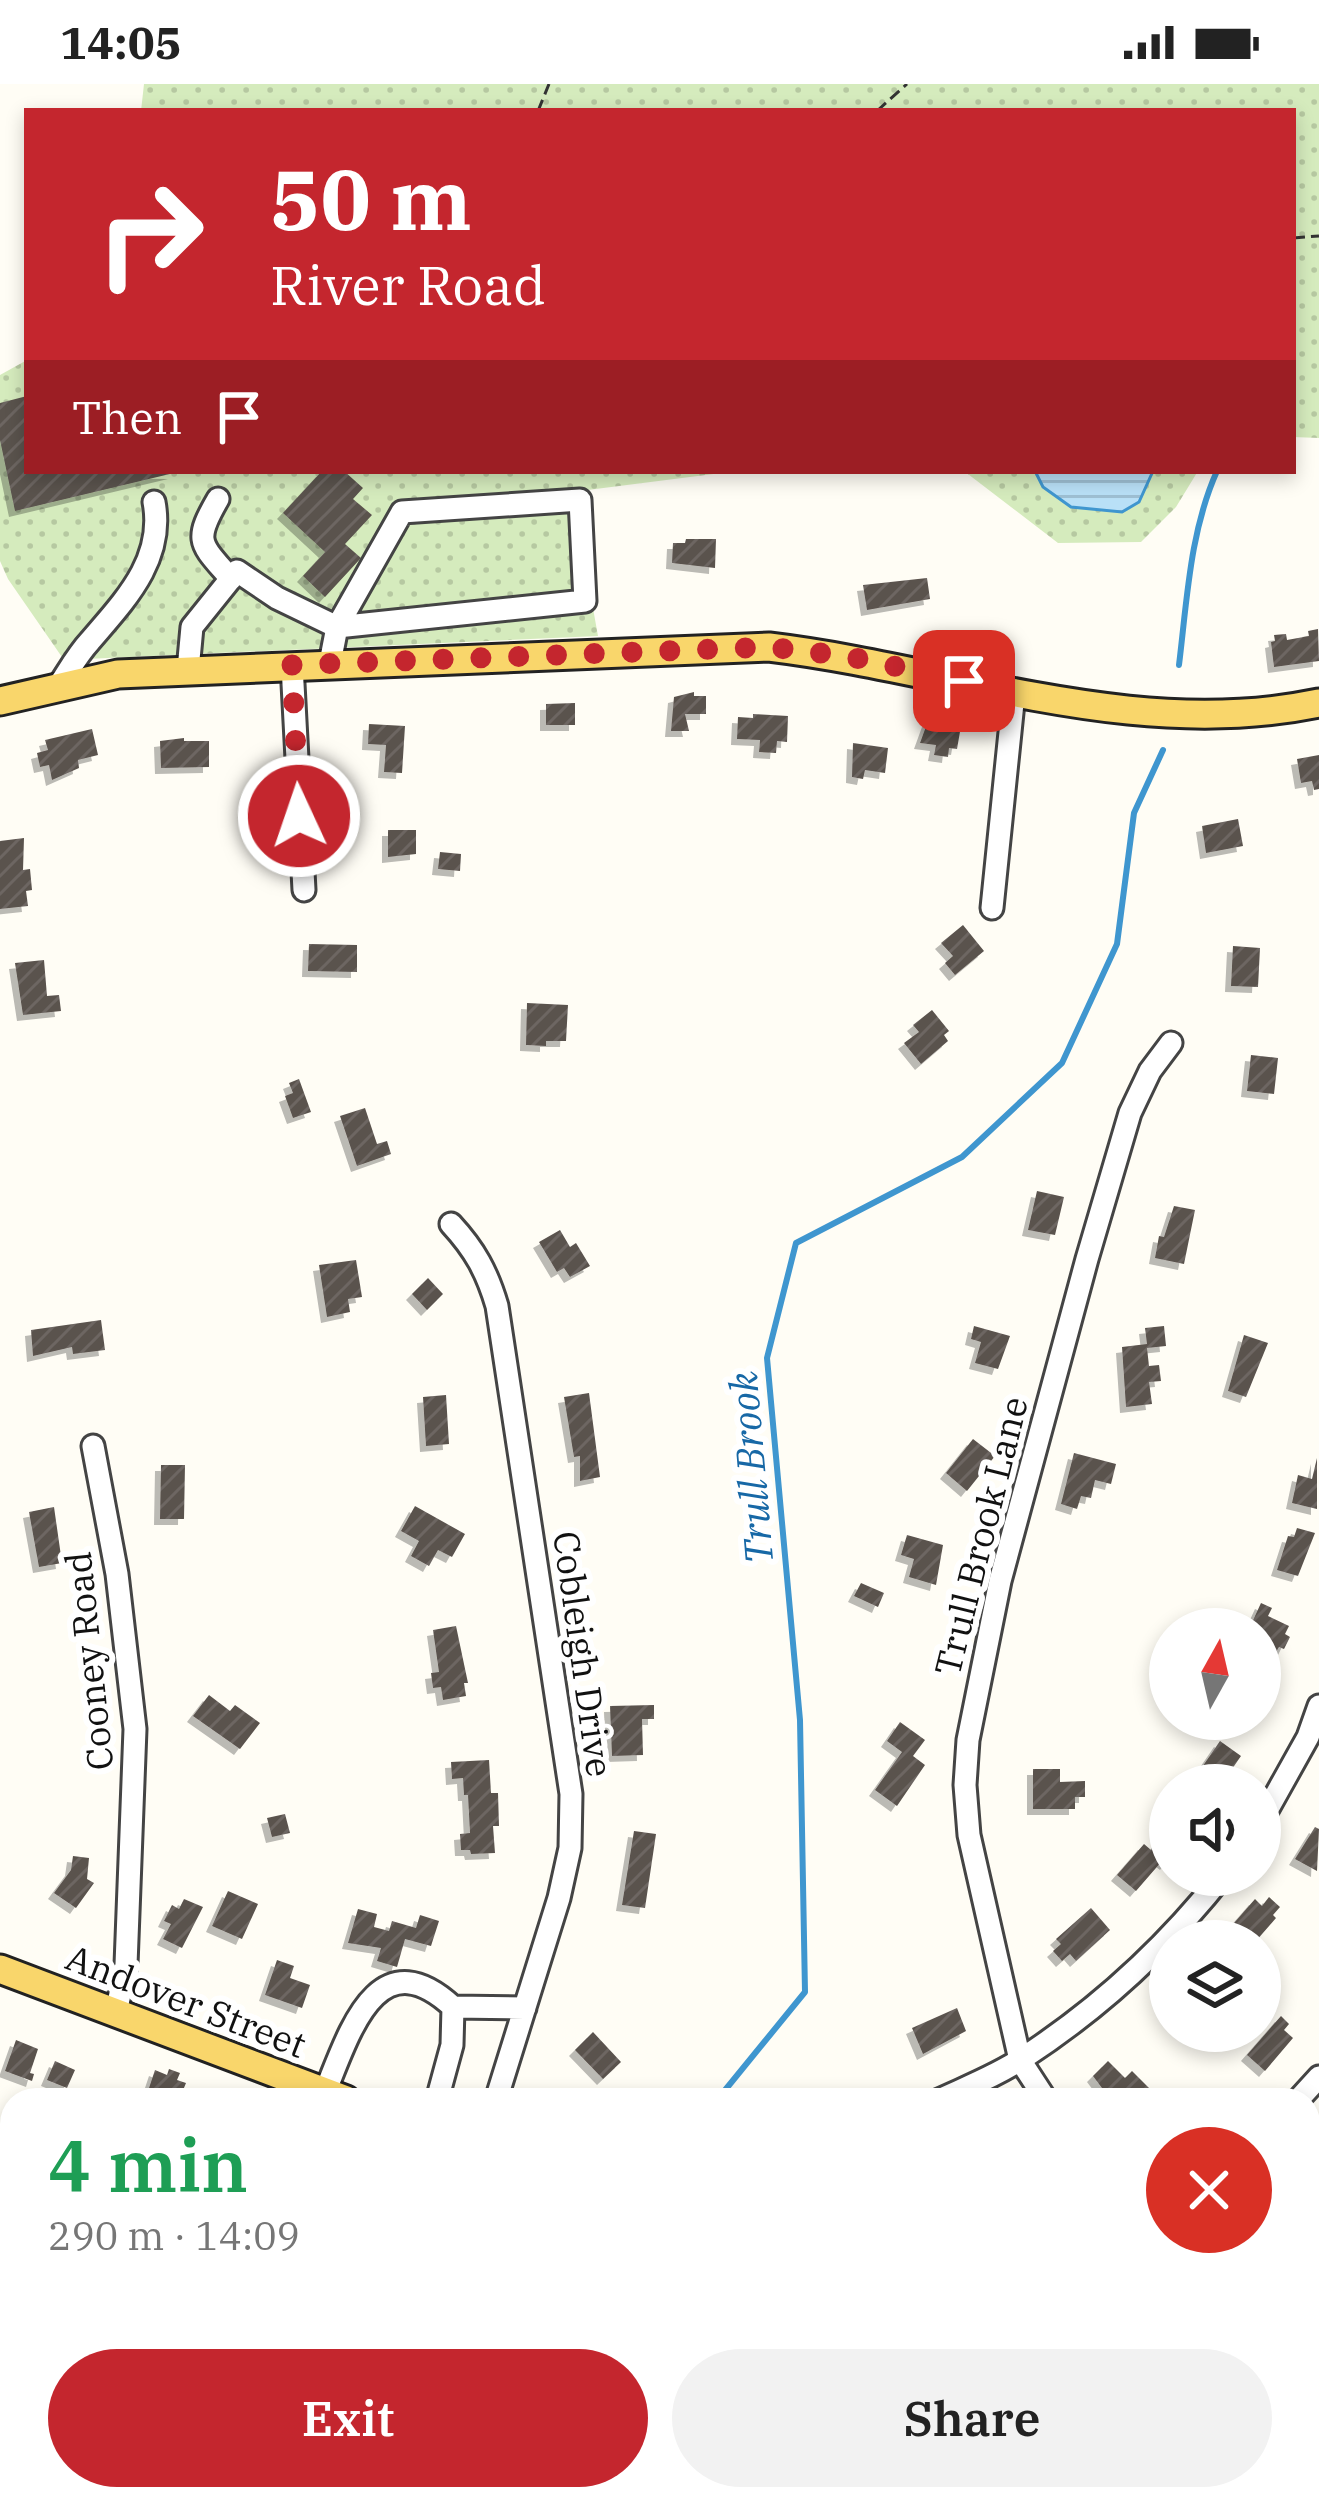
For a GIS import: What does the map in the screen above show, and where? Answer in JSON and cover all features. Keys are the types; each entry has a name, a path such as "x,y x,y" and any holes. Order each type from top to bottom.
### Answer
{"main road":[{"path":"0,701 118,674 769,647 846,656 1081,706 1170,714 1249,713 1319,703"},
{"name":"Andover Street","path":"0,1969 315,2088"}],"street":[{"path":"218,499 200,530 202,545 231,579"},
{"path":"188,670 192,627 237,571 277,598 337,627 585,601 580,500 402,512 337,627 330,663"},
{"path":"57,688 87,644 125,602 146,566 155,544 154,502"},
{"path":"292,665 304,890"},
{"path":"992,908 1014,693"},
{"name":"Trull Brook Lane","path":"1038,2088 1021,2060 970,1834 965,1785 968,1740 1000,1581 1105,1196 1130,1113 1150,1071 1171,1043"},
{"name":"Cobleigh Drive","path":"451,1224 488,1273 497,1306 571,1794 570,1848 500,2088"},
{"name":"Cooney Road","path":"93,1446 117,1574 135,1729 126,1965 116,2013"},
{"path":"1281,1785 1319,1706"},
{"path":"964,2088 1021,2060 1106,1997 1165,1944 1205,1896"},
{"path":"338,2088 356,2019 371,1998 390,1985 411,1982 431,1987 453,2007 525,2008"},
{"path":"440,2088 452,2045 453,2007"}],"path":[{"path":"880,108 907,84"}],"green space":[{"path":"144,84 1319,84 1319,438 1296,437 1296,108 141,108"},
{"path":"24,362 24,474 713,474 572,492 598,636 64,660 0,561 0,375"},
{"path":"968,474 1196,474 1176,507 1141,542 1058,543"}],"water":[{"path":"1036,474 1152,474 1139,502 1122,512 1071,507 1043,487"}],"building":[{"path":"24,397 24,474 170,474 15,511 0,440 0,403"},
{"path":"319,474 347,474 363,488 353,499 372,515 345,544 361,558 325,597 303,576 325,552 283,513"},
{"path":"716,539 715,568 672,563 673,543"},
{"path":"927,578 930,599 867,610 863,585"},
{"path":"1318,629 1319,661 1274,667 1274,635 1286,634 1287,640"},
{"path":"694,692 694,696 706,696 706,714 685,714 689,731 671,731 674,697"},
{"path":"575,703 575,725 546,725 546,704"},
{"path":"753,714 788,716 787,742 777,741 776,753 759,752 760,740 737,739 738,717 753,718"},
{"path":"928,721 961,726 957,749 949,748 948,757 934,755 936,745 920,743"},
{"path":"369,724 405,726 402,773 384,772 386,745 368,744"},
{"path":"92,729 98,755 78,760 79,768 52,780 49,765 40,767 37,753 48,750 45,740"},
{"path":"160,741 209,741 209,767 161,768"},
{"path":"853,743 888,748 885,773 865,770 863,779 852,777"},
{"path":"1319,755 1319,789 1314,790 1312,781 1301,783 1297,759"},
{"path":"1238,819 1243,846 1206,853 1202,826"},
{"path":"388,830 416,830 416,854 388,857"},
{"path":"24,838 23,870 30,869 32,890 26,891 28,906 0,909 0,841"},
{"path":"440,852 461,854 460,871 438,869"},
{"path":"963,925 984,951 955,975 945,963 953,956 941,943"},
{"path":"309,944 357,945 357,972 308,971"},
{"path":"1233,946 1260,948 1258,987 1231,986"},
{"path":"44,960 47,996 59,995 61,1011 23,1015 15,963"},
{"path":"527,1003 568,1005 566,1041 526,1045"},
{"path":"932,1010 949,1031 944,1035 948,1041 921,1064 904,1043 919,1032 913,1025"},
{"path":"1251,1055 1278,1058 1274,1094 1247,1091"},
{"path":"299,1079 311,1112 293,1118 285,1096 293,1093 289,1083"},
{"path":"365,1108 377,1144 387,1141 391,1154 357,1166 340,1116"},
{"path":"1037,1191 1064,1197 1055,1235 1028,1230"},
{"path":"1174,1206 1195,1210 1184,1264 1155,1258 1159,1236 1164,1237"},
{"path":"560,1230 570,1247 576,1243 590,1266 570,1277 564,1268 557,1272 539,1242"},
{"path":"356,1260 362,1297 348,1299 350,1312 327,1317 319,1265"},
{"path":"428,1278 443,1294 427,1310 412,1294"},
{"path":"101,1320 105,1350 73,1354 72,1347 33,1356 31,1330"},
{"path":"974,1326 1010,1336 998,1369 975,1363 981,1342 971,1339"},
{"path":"1164,1326 1166,1346 1147,1348 1149,1366 1159,1365 1161,1381 1149,1382 1152,1404 1126,1407 1122,1347 1147,1344 1145,1328"},
{"path":"1244,1335 1268,1343 1246,1397 1228,1391"},
{"path":"589,1393 600,1477 580,1481 580,1456 574,1457 564,1397"},
{"path":"446,1395 449,1444 426,1446 423,1397"},
{"path":"973,1439 995,1456 967,1491 946,1473"},
{"path":"1074,1453 1116,1464 1111,1484 1095,1480 1091,1498 1081,1496 1077,1509 1061,1504"},
{"path":"1317,1458 1317,1509 1292,1503 1298,1475 1312,1479"},
{"path":"161,1465 185,1465 184,1519 160,1519"},
{"path":"415,1506 465,1534 452,1557 438,1550 429,1566 411,1556 419,1541 401,1531"},
{"path":"54,1507 62,1563 39,1567 29,1512"},
{"path":"1297,1528 1315,1533 1298,1576 1277,1570 1288,1536 1294,1537"},
{"path":"907,1535 943,1545 936,1585 909,1577 914,1559 901,1555"},
{"path":"861,1583 884,1593 878,1607 854,1596"},
{"path":"1281,1622 1289,1626 1281,1648"},
{"path":"456,1626 468,1683 464,1683 466,1696 443,1700 441,1687 433,1688 431,1673 439,1672 433,1630"},
{"path":"209,1695 230,1711 235,1705 260,1723 240,1749 193,1716"},
{"path":"654,1705 654,1719 642,1719 643,1755 612,1756 610,1706"},
{"path":"900,1722 925,1740 913,1756 925,1765 897,1806 875,1790 902,1752 887,1741"},
{"path":"1220,1741 1241,1756 1235,1764 1204,1764"},
{"path":"489,1760 491,1793 498,1793 495,1853 471,1854 461,1850 460,1834 470,1833 468,1795 464,1795 463,1778 452,1779 451,1762"},
{"path":"1033,1769 1060,1769 1060,1782 1085,1781 1085,1797 1075,1797 1075,1809 1033,1809"},
{"path":"285,1814 290,1833 272,1837 267,1818"},
{"path":"1315,1827 1319,1829 1317,1871 1295,1859"},
{"path":"634,1831 656,1834 645,1908 622,1905"},
{"path":"1144,1844 1149,1848 1149,1876 1136,1891 1117,1875"},
{"path":"73,1856 89,1858 87,1879 94,1883 76,1908 54,1893 71,1870"},
{"path":"228,1891 258,1904 242,1939 212,1926"},
{"path":"1269,1897 1280,1907 1274,1920 1237,1920 1255,1899 1262,1906"},
{"path":"184,1899 203,1907 182,1948 163,1939 171,1924 164,1921 172,1905 179,1909"},
{"path":"1091,1908 1110,1930 1076,1961 1070,1954 1062,1961 1053,1951 1061,1944 1056,1939"},
{"path":"358,1909 377,1914 374,1927 389,1931 392,1921 416,1928 420,1915 439,1921 431,1946 405,1939 397,1967 377,1961 381,1948 348,1943"},
{"path":"277,1960 294,1966 290,1978 310,1985 302,2008 265,1995"},
{"path":"957,2008 966,2031 923,2054 912,2028"},
{"path":"1281,2016 1289,2024 1284,2030 1293,2038 1265,2071 1247,2055 1281,2052"},
{"path":"593,2032 621,2062 603,2079 575,2050"},
{"path":"16,2040 38,2049 32,2081 5,2071"},
{"path":"55,2061 75,2070 67,2088 47,2080"},
{"path":"1108,2061 1125,2078 1132,2071 1149,2088 1102,2088 1093,2076"},
{"path":"169,2069 180,2073 177,2080 186,2083 184,2088 149,2088 155,2070 167,2075"}],"waterway":[{"name":"Trull Brook","path":"1179,665 1195,542 1216,474"},
{"name":"Trull Brook","path":"727,2088 805,1992 800,1720 767,1358 796,1243 962,1157 1062,1063 1117,944 1134,813 1163,750"}],"route":[{"path":"299,816 292,665 769,647 846,656 964,681"}]}
